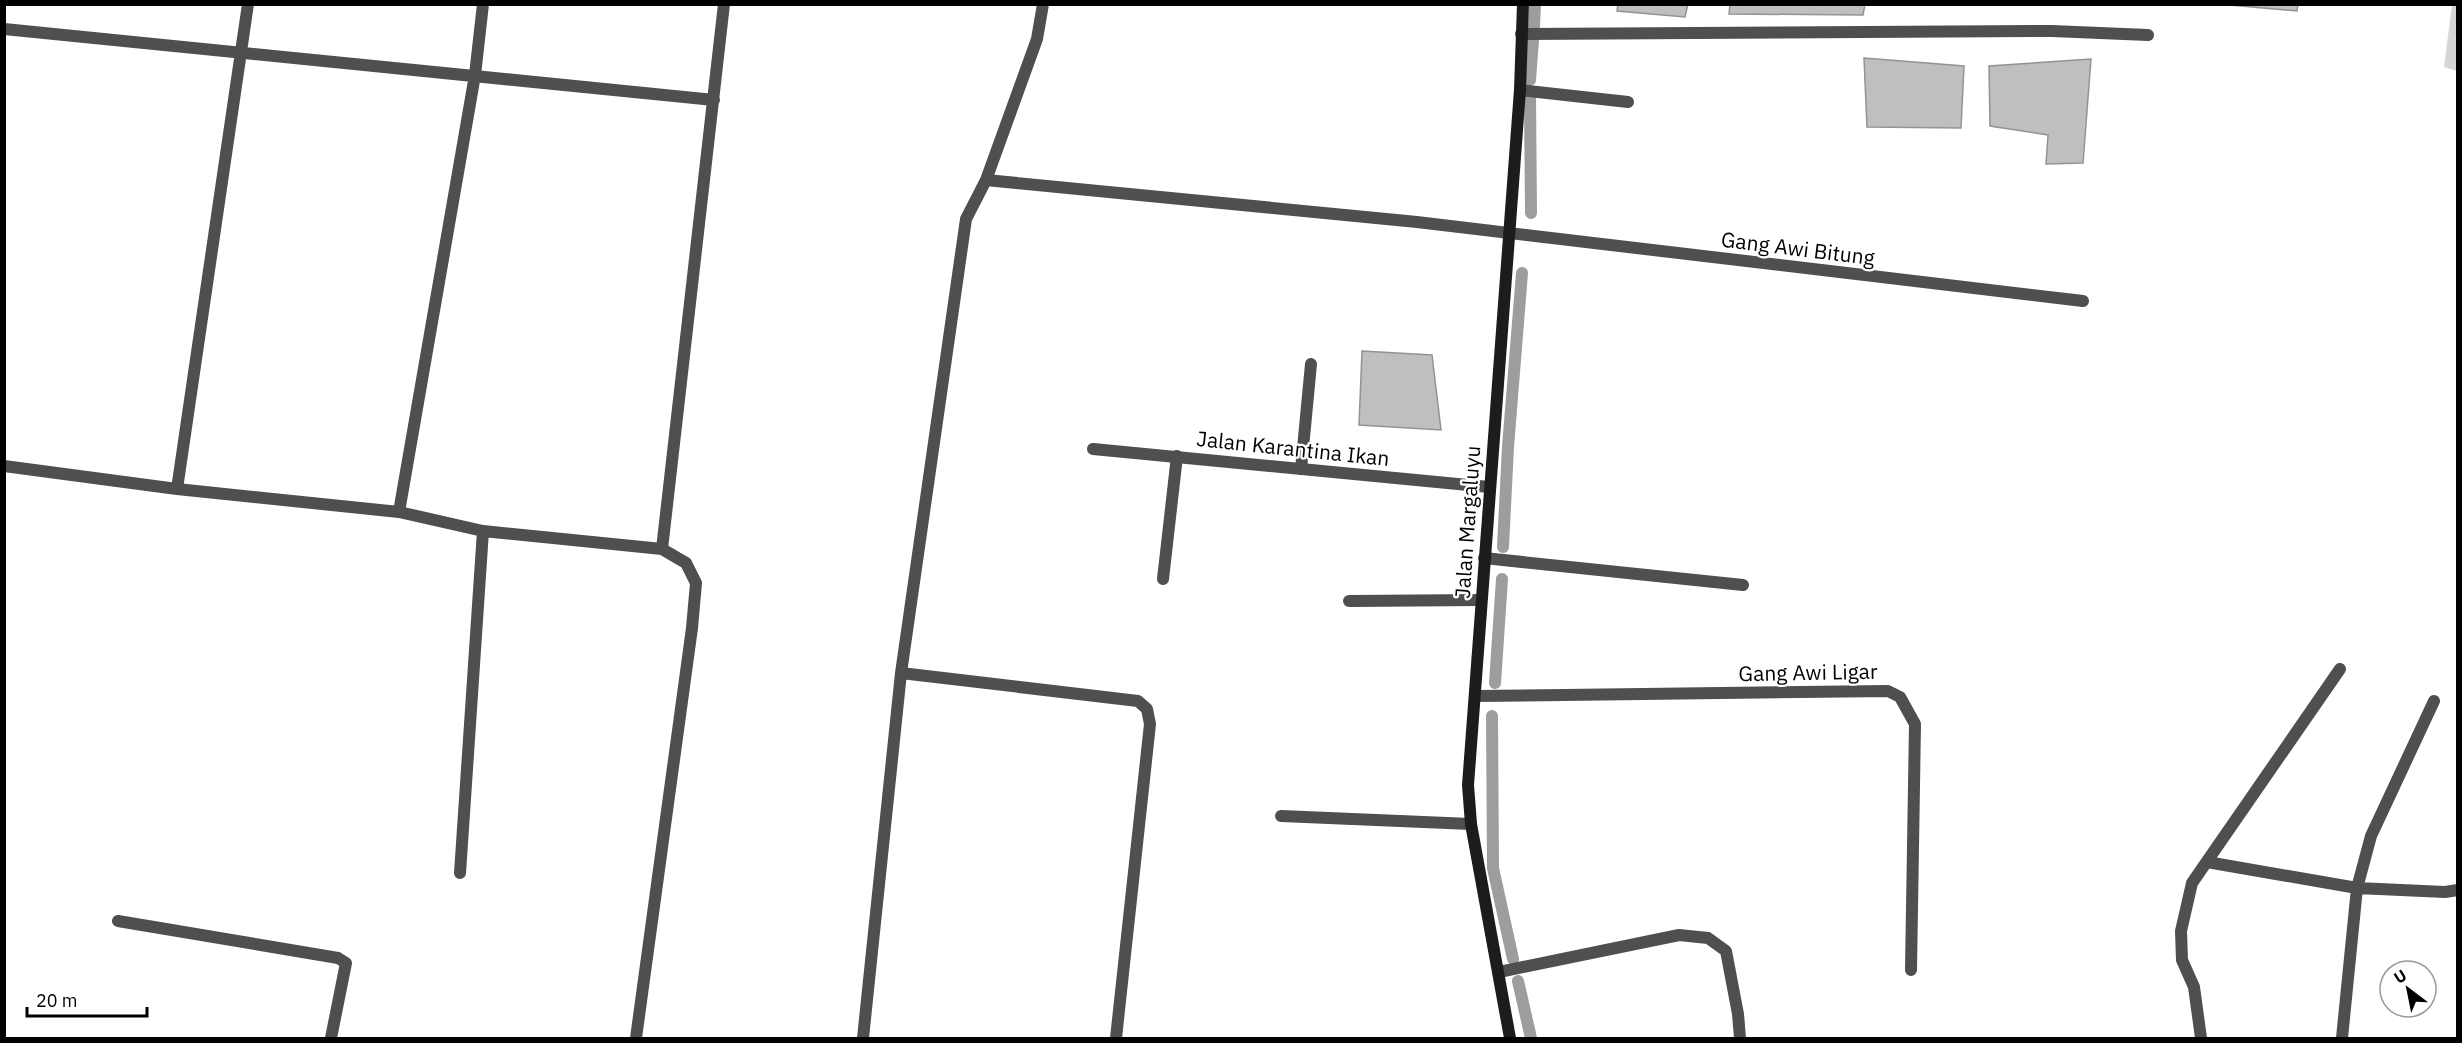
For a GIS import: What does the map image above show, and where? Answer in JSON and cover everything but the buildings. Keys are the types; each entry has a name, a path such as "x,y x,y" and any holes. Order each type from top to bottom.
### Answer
{"main road":[{"name":"Jalan Margaluyu","path":"1510,1038 1471,824 1468,785 1488,487 1520,90 1522,4"}],"street":[{"path":"177,489 248,4"},
{"path":"399,512 475,75 483,4"},
{"path":"662,549 724,4"},
{"path":"863,1038 901,673 966,219 986,180 1037,39 1043,4"},
{"path":"4,29 714,100"},
{"path":"1521,34 2052,31 2148,36"},
{"path":"1520,90 1628,102"},
{"name":"Gang Awi Bitung","path":"986,180 1417,222 2083,301"},
{"path":"1300,469 1311,364"},
{"name":"Jalan Karantina Ikan","path":"1094,448 1488,487"},
{"path":"1163,579 1177,456"},
{"path":"4,466 177,489 399,512 483,531 662,549 686,563 696,583 636,1038"},
{"path":"460,873 483,531"},
{"path":"1484,558 1743,585"},
{"path":"1349,601 1481,600"},
{"path":"2200,1038 2194,987 2182,960 2181,931 2192,883 2340,669"},
{"path":"901,673 1138,701 1147,709 1150,724 1116,1038"},
{"name":"Gang Awi Ligar","path":"1475,696 1888,691 1900,697 1915,724 1911,970"},
{"path":"2342,1038 2357,888 2372,836 2434,701"},
{"path":"1281,816 1471,824"},
{"path":"2207,862 2357,888 2445,892 2457,890"},
{"path":"118,921 338,958 346,963 331,1038"},
{"path":"1499,972 1679,935 1708,938 1726,951 1738,1014 1740,1038"}],"shaded area":[{"path":"2452,5 2457,5 2457,71 2444,67"}],"waterway":[{"path":"1534,26 1535,4"},
{"path":"1530,80 1533,40"},
{"path":"1530,98 1531,213"},
{"path":"1503,547 1508,447 1522,273"},
{"path":"1495,683 1502,579"},
{"path":"1492,716 1493,868 1513,959"},
{"path":"1518,981 1531,1038"}]}
